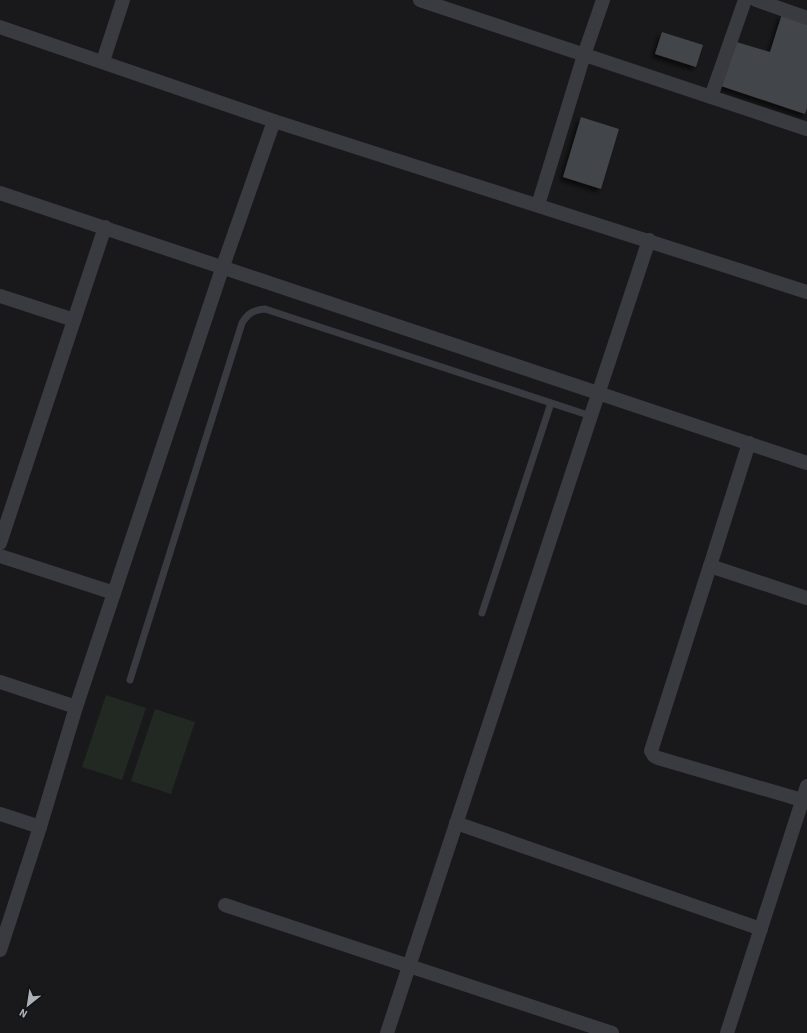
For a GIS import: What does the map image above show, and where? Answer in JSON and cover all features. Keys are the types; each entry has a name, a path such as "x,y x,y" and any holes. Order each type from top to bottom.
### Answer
{"street":[{"path":"103,61 123,0"},
{"path":"420,0 807,129"},
{"path":"538,205 584,55 603,0"},
{"path":"711,97 744,0"},
{"path":"756,0 807,18"},
{"path":"0,27 103,61 274,121 649,240 807,292"},
{"path":"0,950 40,827 76,707 223,266 274,121"},
{"path":"0,192 807,463"},
{"path":"0,543 105,227"},
{"path":"387,1033 649,240"},
{"path":"0,297 74,320"},
{"path":"749,443 652,751 654,756 658,758 802,800"},
{"path":"0,556 114,593"},
{"path":"710,566 807,598"},
{"path":"0,682 76,707"},
{"path":"727,1033 807,786"},
{"path":"0,814 40,827"},
{"path":"456,823 761,929"},
{"path":"225,905 612,1033"}],"lane":[{"path":"130,680 242,323 247,315 255,310 265,309 591,416"},
{"path":"482,613 551,403"}],"shaded area":[{"path":"106,695 146,708 122,780 82,767"},
{"path":"155,709 195,722 171,794 131,781"}],"building":[{"path":"782,14 807,22 807,108 805,114 718,85 733,41 770,52"},
{"path":"662,32 703,45 696,67 655,54"},
{"path":"581,117 619,129 601,189 563,177"}]}
